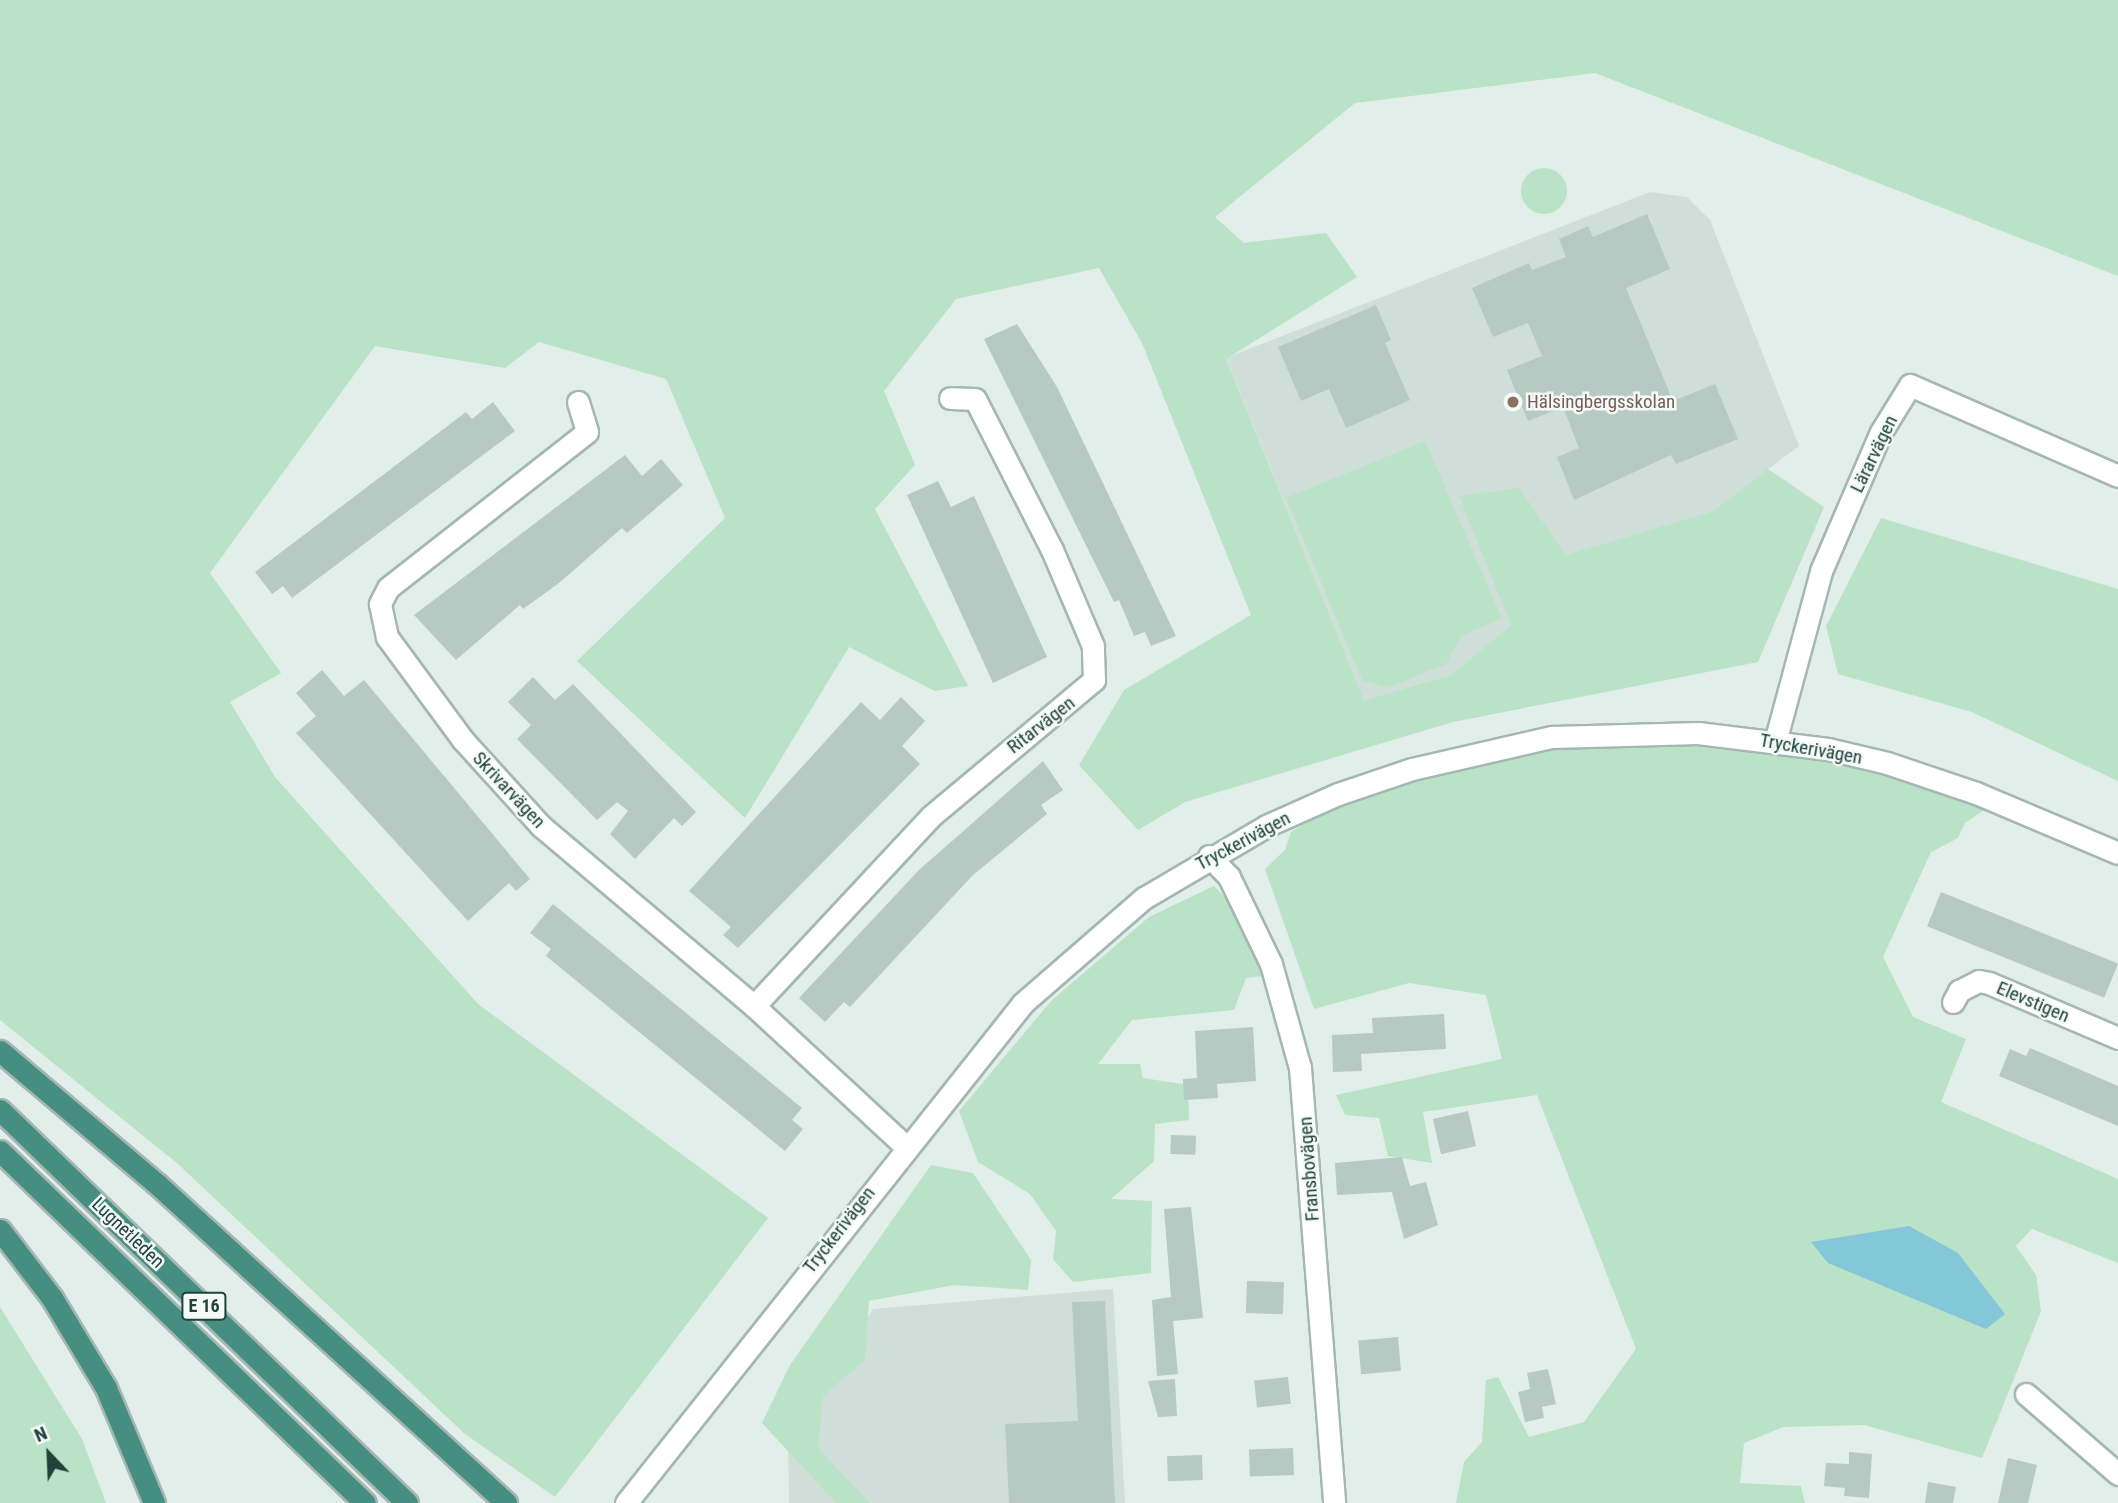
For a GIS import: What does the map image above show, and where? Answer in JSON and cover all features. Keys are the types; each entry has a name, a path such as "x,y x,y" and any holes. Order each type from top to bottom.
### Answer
{"highway":[{"path":"0,1051 158,1184 506,1503"},
{"name":"Lugnetleden","path":"0,1110 407,1503"},
{"name":"Lugnetleden","path":"0,1151 365,1503"},
{"path":"0,1230 52,1298 106,1388 153,1503"}],"street":[{"name":"Lärarvägen","path":"1774,741 1821,571 1881,432 1910,385 2118,476"},
{"name":"Ritarvägen","path":"754,1006 930,817 1094,680 1093,646 1052,550 975,399 950,398"},
{"name":"Skrivarvägen","path":"578,402 587,432 394,582 381,599 380,617 402,663 524,808 588,870 754,1006 905,1146"},
{"name":"Tryckerivägen","path":"626,1503 905,1146 1014,1013 1078,951 1209,856 1338,794 1481,750 1611,732 1670,731 1774,741 1851,754 1939,779 2118,853"},
{"name":"Fransbovägen","path":"1209,856 1229,877 1267,955 1300,1068 1334,1503"},
{"name":"Elevstigen","path":"1953,1002 1959,991 1979,981 1989,983 2118,1038"},
{"path":"2026,1394 2118,1474"}],"shaded area":[{"name":"Hälsingbergsskolan","path":"1650,192 1687,197 1710,220 1799,446 1713,511 1494,577 1511,625 1451,675 1364,700 1226,358"},
{"path":"1113,1289 1125,1503 789,1503 788,1441 873,1309"}],"green space":[{"path":"0,0 2118,0 2118,276 1595,73 1355,103 1215,217 1244,243 1326,233 1357,277 1226,359 1364,700 1451,675 1511,625 1459,496 1519,488 1566,555 1713,511 1768,469 1824,507 1758,662 1453,722 1185,802 1138,830 1079,765 1124,690 1251,615 1142,343 1099,268 956,299 884,391 915,465 875,509 968,686 935,691 849,647 745,818 577,661 725,518 666,379 539,342 505,368 375,346 210,573 281,673 230,702 275,777 478,1004 768,1218 555,1497 465,1434 178,1164 0,1020"},
{"path":"1544,168 1560,175 1567,191 1560,207 1544,214 1528,207 1521,191 1528,175"},
{"path":"1425,441 1502,619 1462,635 1446,664 1387,688 1362,680 1286,498"},
{"path":"1881,518 2118,589 2118,781 1972,712 1838,674 1826,626"},
{"path":"1583,743 1763,748 1847,764 1990,806 1965,823 1958,838 1931,852 1883,957 1913,1017 1966,1039 1941,1102 2118,1179 2118,1263 2032,1229 2016,1246 2036,1275 2041,1311 1982,1458 1864,1425 1783,1427 1744,1443 1740,1483 1801,1486 1805,1503 1456,1503 1464,1462 1482,1442 1486,1380 1498,1377 1529,1437 1584,1422 1636,1349 1537,1095 1423,1112 1432,1163 1388,1156 1379,1118 1345,1115 1336,1095 1502,1059 1486,995 1409,983 1314,1009 1265,869 1285,850 1291,832 1356,792 1464,764"},
{"path":"1214,886 1240,912 1270,975 1246,978 1234,1010 1132,1020 1098,1064 1140,1064 1143,1078 1188,1085 1189,1120 1155,1124 1154,1161 1111,1199 1152,1201 1151,1273 1073,1282 1053,1259 1056,1231 1030,1194 978,1162 959,1111 1052,1000 1149,917"},
{"path":"931,1165 973,1173 1031,1260 1028,1290 954,1285 869,1301 865,1360 823,1396 818,1448 870,1503 836,1503 762,1423 790,1365"},
{"path":"0,1307 82,1439 106,1503 0,1503"}],"water":[{"path":"1909,1226 1958,1253 2005,1314 1986,1329 1828,1263 1811,1242"}],"building":[{"path":"1647,214 1670,269 1626,288 1673,401 1715,384 1738,439 1676,464 1671,455 1574,500 1557,457 1579,448 1563,407 1528,421 1507,370 1542,356 1528,323 1493,337 1472,288 1529,263 1532,270 1566,257 1559,239 1588,226 1593,237"},
{"path":"1376,305 1391,340 1385,343 1410,400 1346,428 1329,389 1301,401 1278,347"},
{"path":"1017,324 1057,387 1176,636 1151,646 1145,632 1134,636 1119,600 1114,602 984,339"},
{"path":"493,402 515,431 292,598 283,586 272,594 255,572 466,412 472,419"},
{"path":"625,455 642,476 661,459 683,485 627,533 622,528 559,583 523,609 520,605 456,660 414,615"},
{"path":"938,481 951,507 974,496 1047,657 993,683 907,495"},
{"path":"322,670 344,696 364,680 530,879 516,891 509,883 468,921 296,733 316,716 296,693"},
{"path":"533,677 555,700 573,684 696,812 682,826 674,818 635,859 610,834 628,811 617,802 597,820 517,739 531,725 508,702"},
{"path":"901,697 925,721 902,746 920,764 738,948 723,935 731,927 689,891 861,702 880,720"},
{"path":"1043,761 1063,790 1041,805 1047,814 973,875 850,1007 844,1002 825,1022 799,998 919,870"},
{"path":"1941,892 2118,964 2104,998 1927,926"},
{"path":"553,904 802,1108 792,1120 803,1129 785,1151 546,956 551,949 530,933"},
{"path":"1444,1014 1446,1049 1361,1054 1362,1071 1333,1072 1332,1035 1373,1033 1372,1018"},
{"path":"1253,1027 1256,1081 1217,1084 1218,1098 1184,1100 1183,1079 1197,1078 1195,1031"},
{"path":"2030,1048 2118,1086 2118,1126 1999,1076 2010,1049 2026,1056"},
{"path":"1468,1111 1476,1146 1441,1154 1433,1119"},
{"path":"1171,1135 1196,1136 1195,1155 1170,1154"},
{"path":"1402,1157 1410,1186 1426,1182 1438,1225 1404,1239 1392,1192 1337,1195 1335,1163"},
{"path":"1191,1207 1203,1318 1173,1321 1178,1374 1157,1376 1152,1300 1171,1297 1164,1209"},
{"path":"1247,1281 1284,1282 1283,1314 1246,1313"},
{"path":"1105,1301 1115,1503 1009,1503 1005,1424 1078,1421 1072,1302"},
{"path":"1398,1337 1401,1371 1361,1374 1358,1340"},
{"path":"1548,1369 1556,1404 1542,1407 1544,1418 1525,1422 1518,1392 1530,1389 1527,1373"},
{"path":"1288,1377 1291,1404 1257,1407 1254,1381"},
{"path":"1175,1379 1177,1416 1158,1417 1148,1381"},
{"path":"1293,1448 1294,1475 1250,1477 1249,1450"},
{"path":"1849,1452 1872,1454 1869,1498 1844,1496 1845,1488 1824,1486 1826,1463 1849,1464"},
{"path":"1202,1455 1203,1480 1168,1481 1167,1456"},
{"path":"2008,1458 2037,1465 2028,1503 1998,1503"},
{"path":"1928,1482 1956,1487 1953,1503 1925,1503"}],"place":[{"name":"Hälsingbergsskolan","path":"1513,402"}]}
